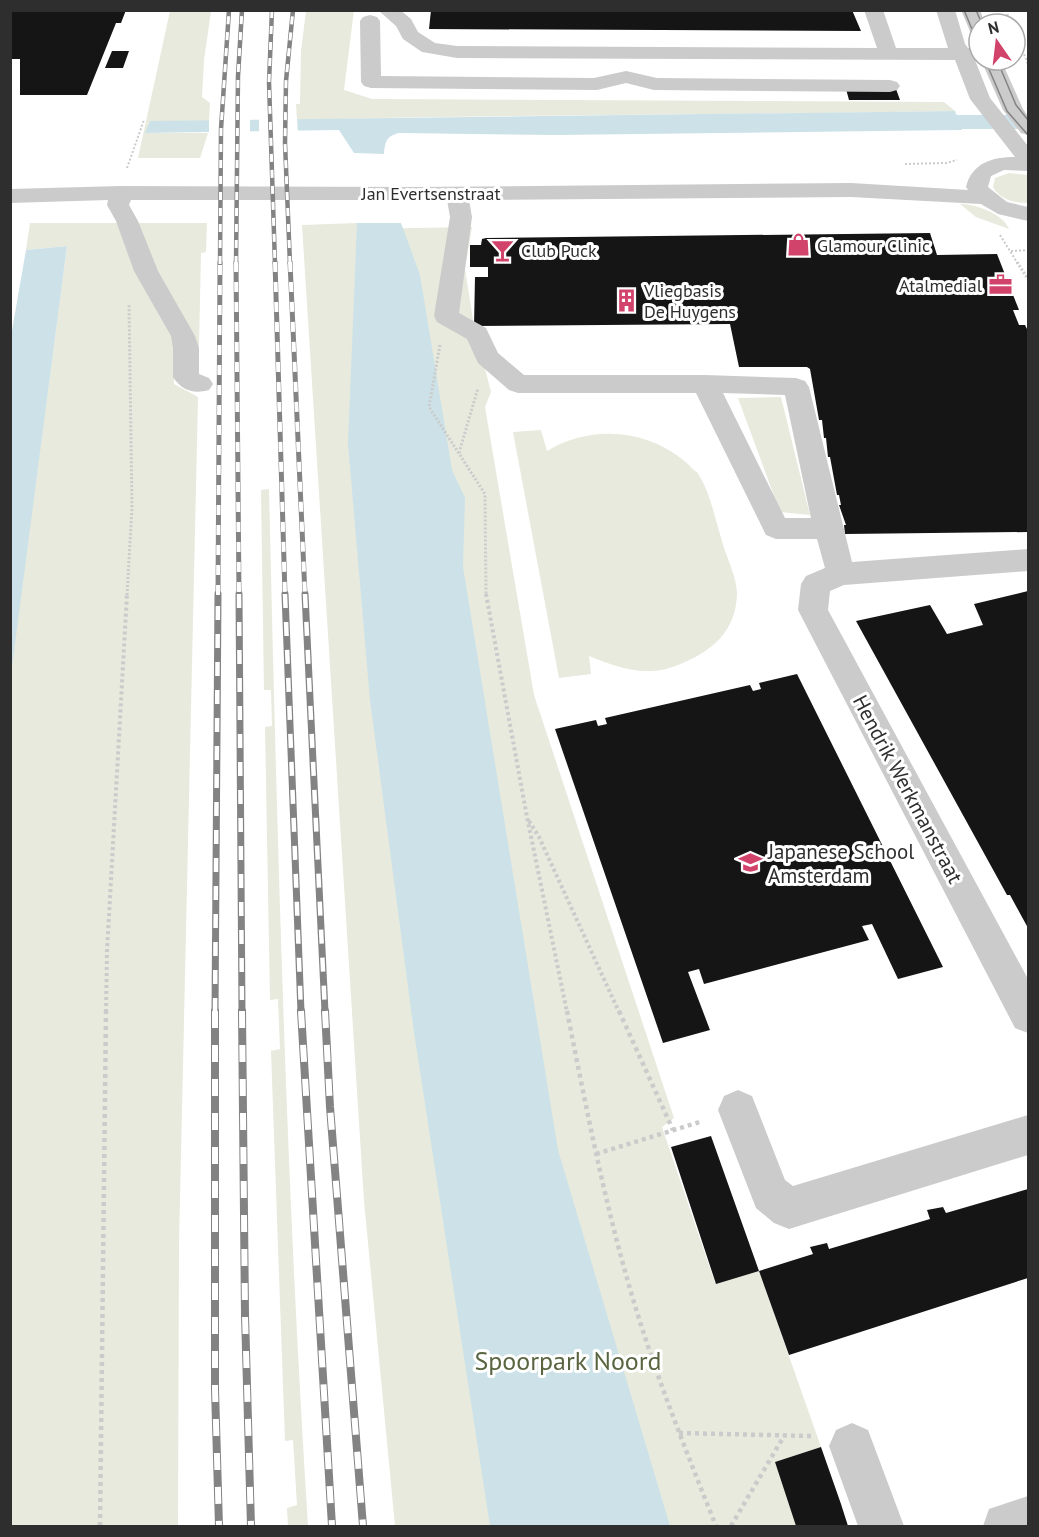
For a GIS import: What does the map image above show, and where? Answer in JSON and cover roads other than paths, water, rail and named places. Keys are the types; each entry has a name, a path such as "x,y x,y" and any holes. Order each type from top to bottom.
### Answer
{"street":[{"path":"873,10 884,55 890,85 851,80 826,86 654,84 626,76 597,84 371,82 379,16 388,14 405,17 410,35 429,48 457,52 884,55 967,55"},
{"path":"945,10 955,44 967,52"},
{"path":"977,72 993,115 1029,160"},
{"path":"991,72 993,115 1000,164"},
{"path":"993,115 1029,129"},
{"path":"1021,232 981,188 986,169 1000,164 1029,165"},
{"name":"Jan Evertsenstraat","path":"11,197 121,193 851,190 885,195 946,195 981,188"},
{"path":"121,193 118,205 127,220 146,271 186,343 186,377 193,383 200,384"},
{"path":"457,193 461,217 446,316 477,334 487,357 518,384 705,384 796,387 828,529 841,574"},
{"path":"705,384 776,528 828,529"},
{"name":"Hendrik Werkmanstraat","path":"1029,560 841,574 816,584 813,610 1029,1015"},
{"path":"738,1110 770,1194 789,1208 1029,1135"},
{"path":"852,1446 881,1527"},
{"path":"1006,1527 1029,1519"}],"water":[{"path":"955,111 962,130 556,135 399,133 387,140 384,154 354,153 339,130 145,133 150,121"},
{"path":"357,223 401,223 420,275 452,470 465,498 463,567 558,1150 670,1526 490,1526 414,1032 370,700 348,444"},
{"path":"67,246 11,674 10,342 26,250"}],"waterway":[{"path":"905,122 1028,122"}],"tram line":[{"path":"964,10 967,17"},
{"path":"990,72 1007,111 1028,135"},
{"path":"1002,72 1016,105 1028,120"}],"railway":[{"path":"220,264 221,129 229,10"},
{"path":"236,263 238,76 242,10"},
{"path":"272,10 269,82 275,264"},
{"path":"290,264 285,143 286,81 293,10"},
{"path":"218,595 220,262"},
{"path":"275,262 285,595"},
{"path":"290,262 305,595"},
{"path":"236,263 239,595"},
{"path":"215,1012 218,594"},
{"path":"239,594 242,1012"},
{"path":"285,594 301,1012"},
{"path":"305,594 325,1012"},
{"path":"242,1011 245,1315 251,1526"},
{"path":"301,1011 332,1526"},
{"path":"325,1011 330,1107 363,1526"},
{"path":"215,1012 215,1389 219,1526"}],"place":[{"name":"Glamour Clinic","path":"799,245"},
{"name":"Club Puck","path":"503,250"},
{"name":"Atalmedial","path":"1000,285"},
{"name":"Vliegbasis De Huygens","path":"626,300"},
{"name":"Japanese School Amsterdam","path":"750,863"}],"park label":[{"name":"Spoorpark Noord","path":"568,1360"}]}
